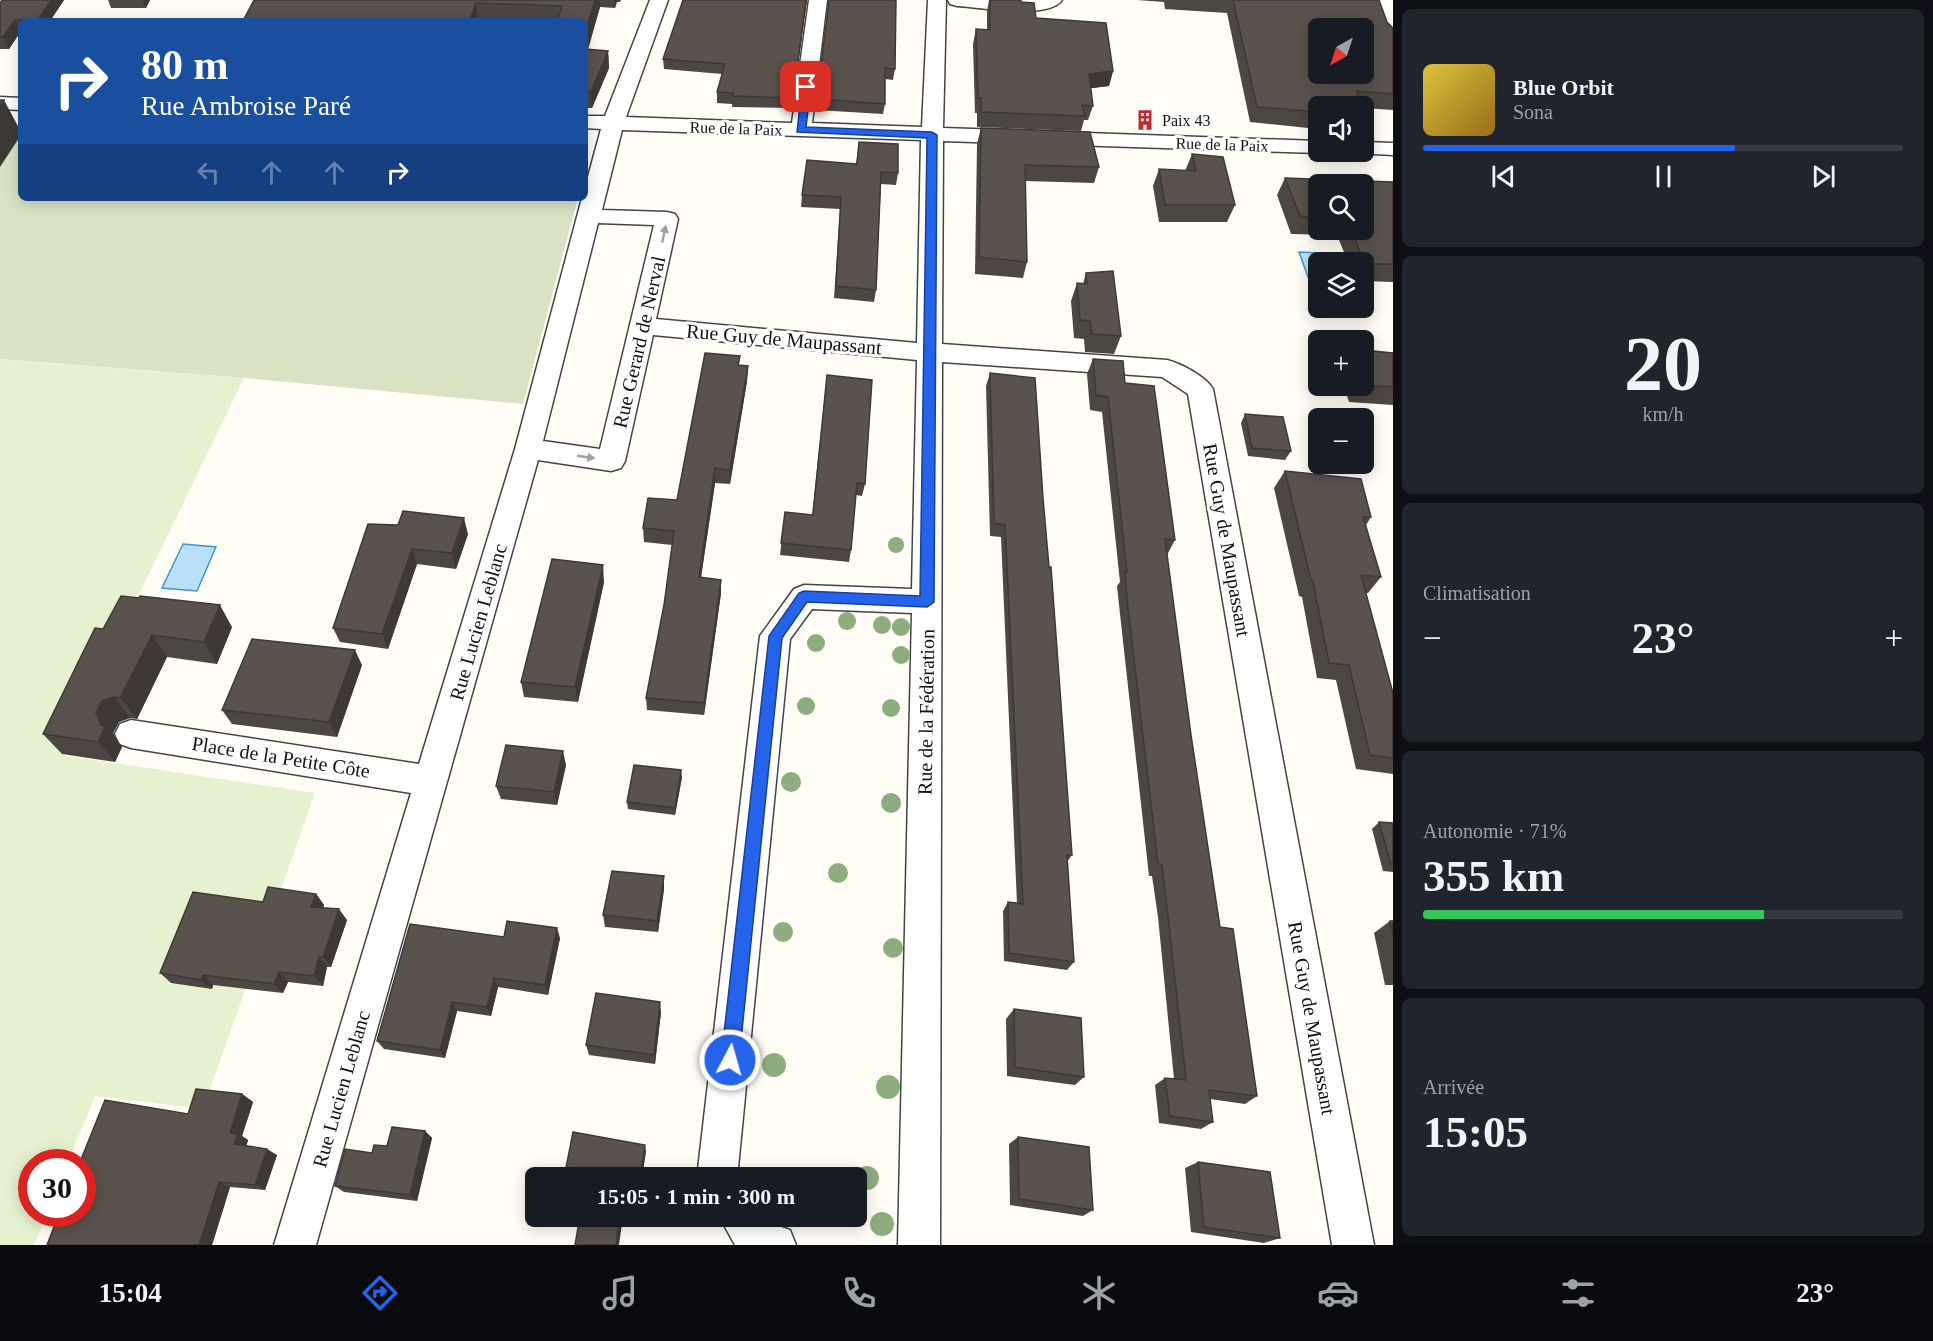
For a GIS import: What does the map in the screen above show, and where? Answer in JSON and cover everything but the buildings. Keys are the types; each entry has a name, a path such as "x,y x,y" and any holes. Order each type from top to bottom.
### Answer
{"street":[{"name":"Rue Lucien Leblanc","path":"295,1245 528,449 589,216 599,123 659,0"},
{"path":"801,130 818,0"},
{"name":"Rue de la Fédération","path":"919,1245 932,135 937,0"},
{"path":"957,0 1035,6 1053,0"},
{"path":"0,103 18,104"},
{"name":"Rue de la Paix","path":"599,123 1308,147"},
{"path":"1374,148 1393,149"},
{"name":"Rue Gerard de Nerval","path":"528,449 611,461 667,219 589,216"},
{"name":"Rue Guy de Maupassant","path":"644,326 930,352 1167,369 1200,389 1353,1245"},
{"path":"718,1167 776,636 804,597 927,602"},
{"name":"Place de la Petite Côte","path":"131,734 431,781"},
{"path":"747,1227 756,1240 775,1245"}],"green space":[{"path":"18,139 18,201 577,201 523,404 244,378 0,359 0,166"},
{"path":"0,359 244,378 61,755 315,793 203,1109 95,1096 73,1149 18,1149 18,1227 42,1227 34,1245 0,1245"}],"water":[{"path":"1299,252 1308,252 1308,277"},
{"path":"183,544 216,547 197,591 162,588"}],"place":[{"name":"Paix 43","path":"1145,120"}],"route":[{"path":"730,1060 776,636 804,597 927,602 932,135 801,130 806,87"}]}
